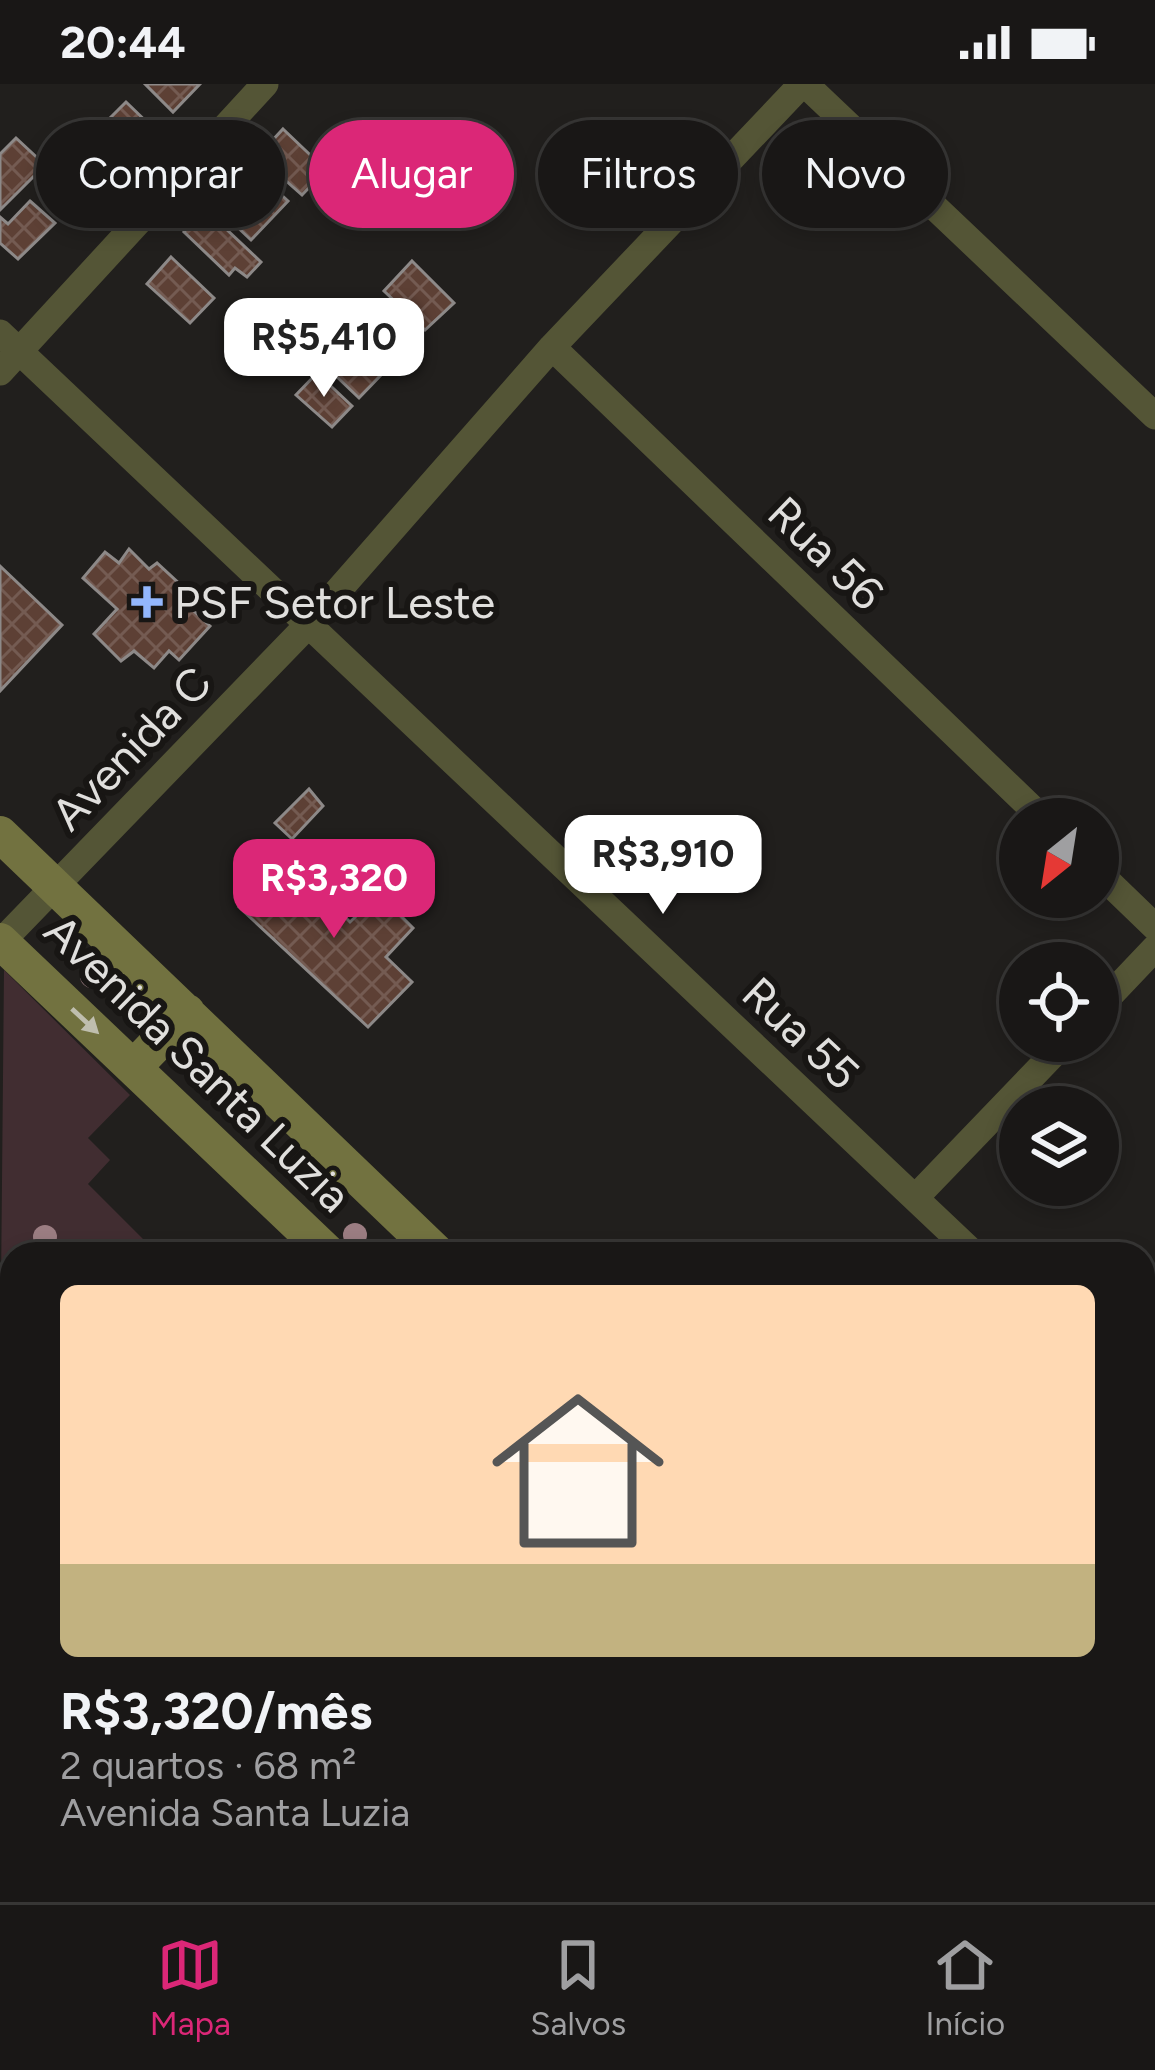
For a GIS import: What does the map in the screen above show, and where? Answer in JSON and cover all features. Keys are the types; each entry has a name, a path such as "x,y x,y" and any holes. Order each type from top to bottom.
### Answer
{"street":[{"path":"6,352 265,84"},
{"path":"804,84 1155,416"},
{"name":"Avenida C","path":"0,942 308,625 551,347 804,84"},
{"name":"Rua 56","path":"551,347 1021,798"},
{"name":"Rua 55","path":"6,352 308,625 959,1242"},
{"name":"Avenida Santa Luzia","path":"0,834 426,1242"},
{"path":"1119,892 1155,927"},
{"name":"Avenida Santa Luzia","path":"0,942 134,1067 304,1242"},
{"path":"1119,986 1155,948"},
{"path":"134,1067 187,1012"},
{"path":"915,1198 1046,1062"}],"shaded area":[{"path":"4,970 130,1095 88,1138 110,1160 88,1184 146,1242 1,1242"}],"building":[{"path":"145,84 200,84 173,112"},
{"path":"126,102 145,120 108,120"},
{"path":"285,131 309,154 309,188 302,195 285,180"},
{"path":"16,138 36,157 36,174 0,210 0,154"},
{"path":"30,201 36,206 36,228 50,228 18,259 0,243 0,217 8,224"},
{"path":"188,228 225,228 261,262 247,277 235,268 229,275 184,232"},
{"path":"238,228 262,228 251,240"},
{"path":"171,257 214,298 190,323 147,284"},
{"path":"412,261 454,303 425,330 384,291"},
{"path":"336,333 381,375 359,398 315,356"},
{"path":"317,373 352,406 332,427 296,395"},
{"name":"PSF Setor Leste","path":"129,549 149,569 157,563 184,588 178,596 210,626 179,660 169,651 154,668 134,651 121,661 94,634 117,609 83,578 105,552 119,563"},
{"path":"0,566 62,625 0,691"},
{"path":"309,789 323,806 292,839 275,823"},
{"path":"287,859 350,922 379,894 413,928 386,957 412,982 368,1027 239,907"}],"place":[{"name":"PSF Setor Leste","path":"147,602"}]}
